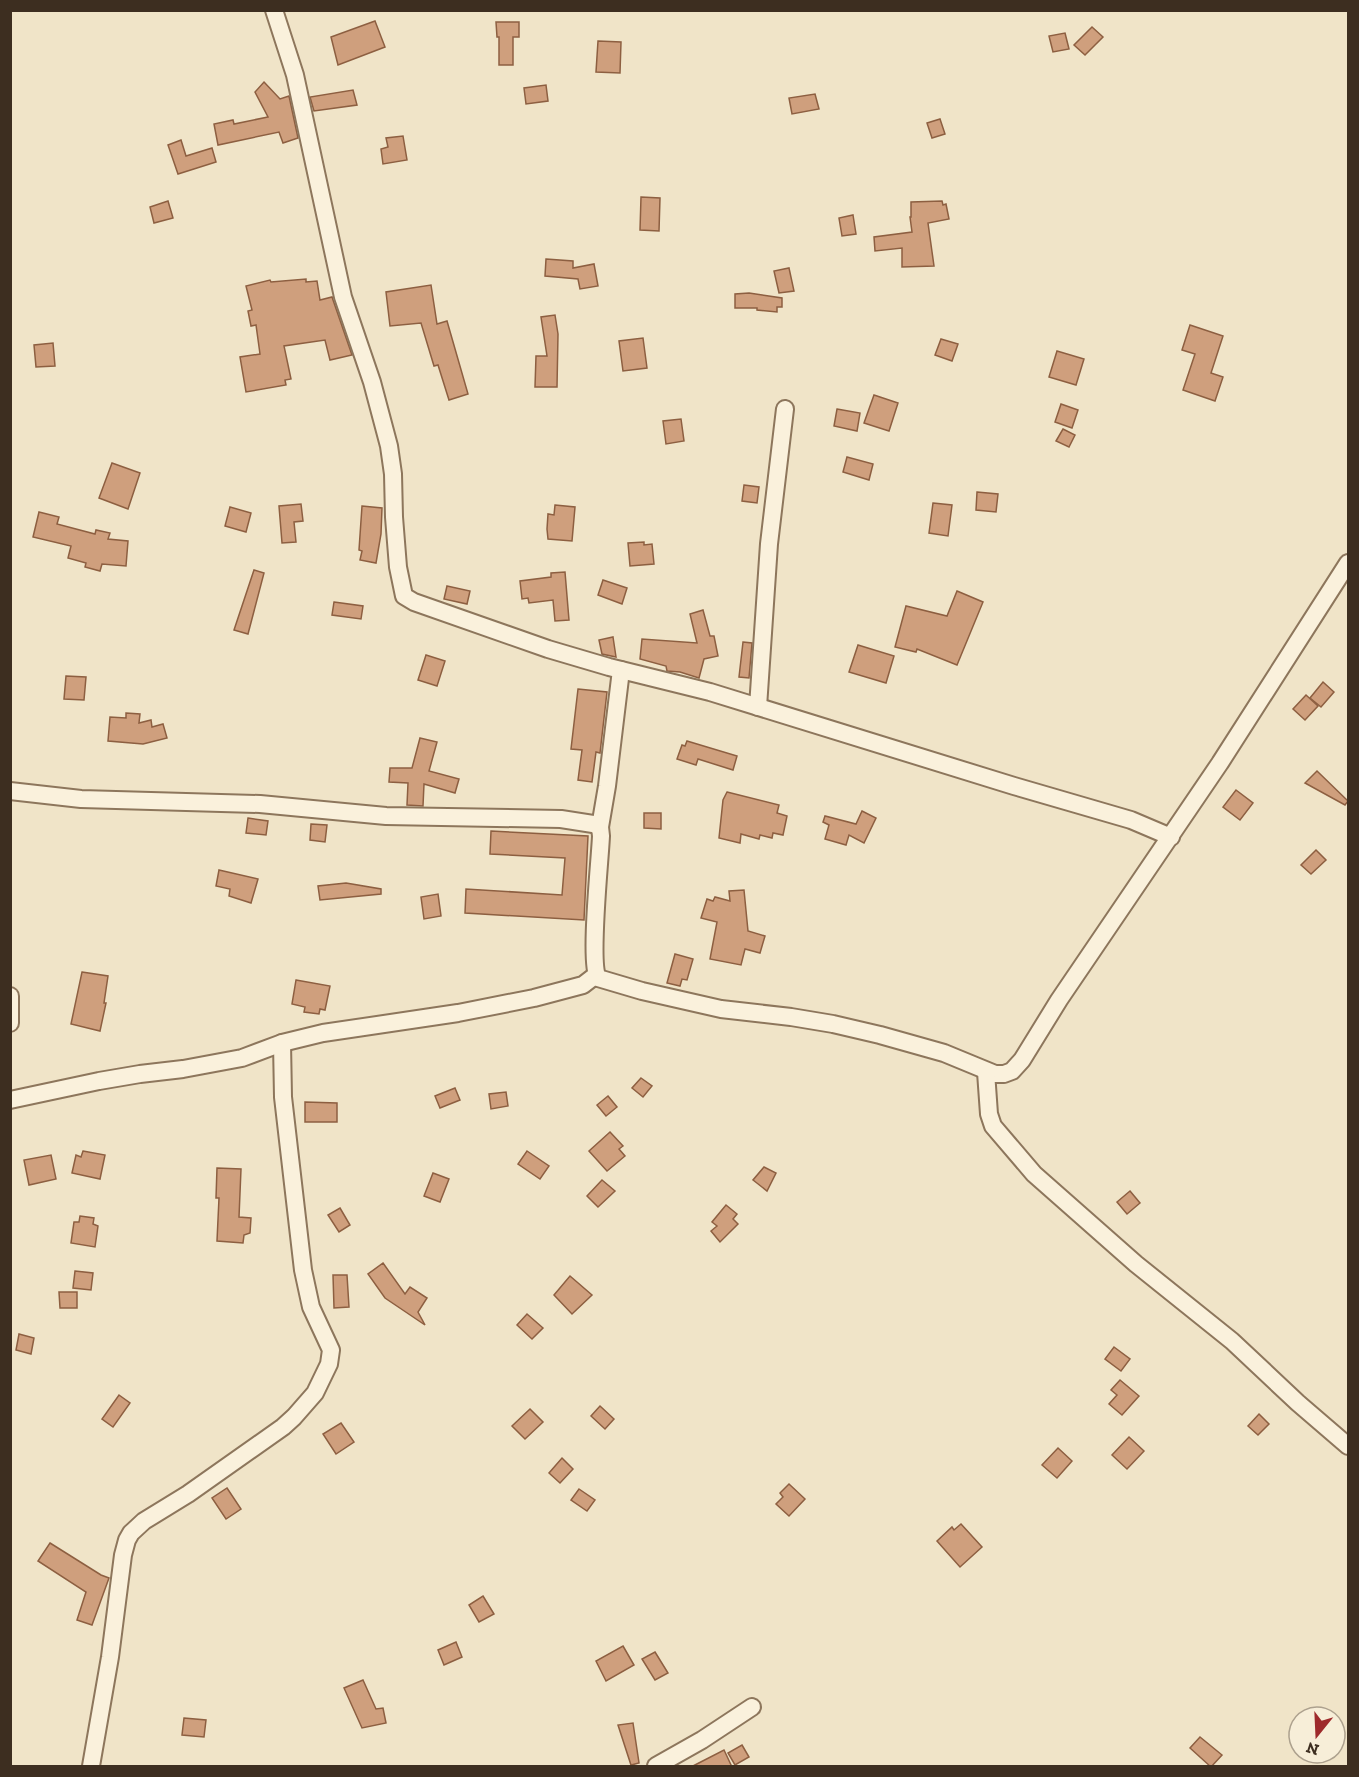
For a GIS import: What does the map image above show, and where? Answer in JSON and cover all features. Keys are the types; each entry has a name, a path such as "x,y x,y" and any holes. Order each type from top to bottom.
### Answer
{"street":[{"path":"274,10 295,75 344,297 372,382 389,446 393,474 393,517 398,567 404,597 548,649 758,706 1111,814 1171,837"},
{"path":"758,706 769,544 785,409"},
{"path":"596,975 607,981 642,991 721,1009 833,1024 889,1037 944,1053 986,1072 1004,1074 1012,1071 1022,1060 1059,1000 1220,763 1348,563"},
{"path":"596,975 600,827 608,786 621,670"},
{"path":"10,791 81,799 260,804 386,816 561,819 600,827"},
{"path":"10,1100 99,1081 242,1058 282,1042 334,1031 458,1013 534,998 583,985 596,975"},
{"path":"10,996 10,1023"},
{"path":"91,1767 110,1658 123,1555 131,1533 144,1521 188,1494 289,1422 309,1402 329,1364 331,1350 311,1307 303,1270 283,1097 282,1042"},
{"path":"986,1072 989,1114 993,1126 1034,1174 1136,1264 1232,1341 1348,1446"},
{"path":"656,1767 752,1707"}],"building":[{"path":"375,21 385,47 338,65 331,37"},
{"path":"496,22 519,22 519,37 513,37 513,65 499,65 499,37 497,37"},
{"path":"1092,27 1103,37 1085,55 1074,45"},
{"path":"1065,33 1069,49 1053,52 1049,36"},
{"path":"598,41 621,42 620,73 596,72"},
{"path":"264,82 280,99 289,96 298,138 283,143 279,132 218,145 214,124 233,120 234,124 268,117 255,92"},
{"path":"546,85 548,101 526,104 524,88"},
{"path":"353,90 357,105 314,111 310,97"},
{"path":"815,94 819,109 792,114 789,98"},
{"path":"940,119 945,134 932,138 927,123"},
{"path":"403,136 407,160 383,164 381,149 388,147 386,138"},
{"path":"181,140 186,156 212,148 216,162 178,174 168,145"},
{"path":"641,197 660,198 659,231 640,230"},
{"path":"168,201 173,218 154,223 150,207"},
{"path":"942,201 943,205 946,204 949,219 928,223 934,266 902,267 902,248 875,251 874,237 912,232 911,202"},
{"path":"853,215 856,234 842,236 839,218"},
{"path":"546,259 573,261 573,268 594,264 598,286 580,289 578,279 545,276"},
{"path":"789,268 794,291 779,293 774,271"},
{"path":"306,279 306,282 317,281 320,300 332,297 352,355 330,360 325,340 284,346 291,379 285,380 286,385 246,392 240,357 260,354 256,325 251,326 248,311 252,310 246,286 270,280 271,282"},
{"path":"431,285 437,324 447,321 468,394 449,400 438,365 434,366 421,323 390,326 386,292"},
{"path":"749,293 782,298 782,307 777,307 777,312 757,310 757,308 735,308 735,294"},
{"path":"555,315 558,334 557,387 535,387 536,356 547,356 541,317"},
{"path":"1190,325 1223,336 1211,373 1223,377 1215,401 1183,390 1195,354 1182,350"},
{"path":"643,338 647,368 623,371 619,341"},
{"path":"941,339 958,344 952,361 935,355"},
{"path":"53,343 55,366 36,367 34,345"},
{"path":"1057,351 1084,359 1076,385 1049,377"},
{"path":"874,395 898,403 889,431 864,423"},
{"path":"1061,404 1078,410 1072,428 1055,422"},
{"path":"837,409 860,413 857,431 834,426"},
{"path":"681,419 684,441 666,444 663,421"},
{"path":"1063,429 1075,435 1069,447 1056,441"},
{"path":"847,457 873,464 869,480 843,472"},
{"path":"112,463 140,473 128,509 99,498"},
{"path":"744,485 759,487 757,503 742,501"},
{"path":"977,492 998,494 996,512 976,510"},
{"path":"933,503 952,505 948,536 929,533"},
{"path":"301,504 303,521 294,522 296,542 282,543 279,506"},
{"path":"555,505 575,507 572,541 548,539 548,514 554,515"},
{"path":"362,506 382,508 381,534 376,563 360,560"},
{"path":"230,507 251,513 246,532 225,526"},
{"path":"39,512 59,517 57,524 95,534 96,530 110,533 108,539 128,541 126,566 102,564 100,571 85,567 86,563 68,558 71,546 33,537"},
{"path":"644,542 644,545 652,544 654,564 630,566 628,543"},
{"path":"254,570 264,573 248,634 234,630"},
{"path":"565,572 569,620 555,621 553,600 529,603 528,598 522,599 520,581 551,577 551,573"},
{"path":"603,580 627,588 622,604 598,595"},
{"path":"447,586 470,591 467,604 444,599"},
{"path":"957,591 983,602 957,665 917,649 916,652 895,647 906,606 947,616"},
{"path":"334,602 363,606 361,619 332,615"},
{"path":"703,610 710,636 714,636 718,656 704,659 699,678 680,672 667,671 666,666 640,659 642,639 697,643 690,614"},
{"path":"613,637 616,657 602,654 599,640"},
{"path":"743,642 752,643 749,678 739,677"},
{"path":"858,645 894,656 886,683 849,672"},
{"path":"426,655 445,661 437,686 418,680"},
{"path":"66,676 86,677 84,700 64,699"},
{"path":"1323,682 1334,692 1321,707 1310,698"},
{"path":"578,689 607,692 600,753 596,752 592,782 578,780 582,750 571,749"},
{"path":"1306,695 1318,706 1305,720 1293,709"},
{"path":"126,713 140,714 139,723 151,720 152,727 163,724 167,738 143,744 108,741 110,717 126,718"},
{"path":"420,738 437,742 429,771 459,779 455,793 424,784 423,806 407,805 408,783 389,782 390,768 412,768"},
{"path":"687,741 737,756 733,770 698,759 696,765 677,759 682,745 685,746"},
{"path":"1317,771 1348,801 1345,805 1305,783"},
{"path":"1236,790 1253,803 1240,820 1223,807"},
{"path":"727,792 779,805 777,813 787,816 783,835 773,833 772,838 760,835 759,839 741,834 740,843 719,838 723,800"},
{"path":"862,811 876,818 864,843 849,835 846,845 825,839 829,825 823,822 825,816 856,824"},
{"path":"644,813 661,813 661,829 644,828"},
{"path":"248,818 268,821 266,835 246,833"},
{"path":"311,824 327,825 325,842 310,840"},
{"path":"491,831 588,836 584,920 465,913 466,889 562,895 565,858 490,854"},
{"path":"1316,850 1326,860 1311,874 1301,865"},
{"path":"219,870 258,879 251,903 229,896 230,889 216,886"},
{"path":"346,883 381,889 381,894 320,900 318,886"},
{"path":"744,890 748,931 765,936 760,953 745,949 741,965 710,959 717,922 701,918 707,899 713,901 715,897 730,901 729,891"},
{"path":"438,894 441,916 424,919 421,897"},
{"path":"675,954 693,959 687,980 682,979 680,986 667,983"},
{"path":"82,972 108,976 104,1003 106,1003 100,1031 71,1024"},
{"path":"296,980 330,986 325,1010 320,1009 319,1014 304,1012 305,1007 292,1004"},
{"path":"641,1078 652,1086 643,1097 632,1088"},
{"path":"455,1088 460,1100 440,1108 435,1096"},
{"path":"506,1092 508,1106 491,1109 489,1094"},
{"path":"608,1096 617,1107 606,1116 597,1105"},
{"path":"305,1102 337,1103 337,1122 305,1122"},
{"path":"610,1132 623,1146 619,1149 625,1156 607,1171 589,1151"},
{"path":"83,1151 105,1155 100,1179 72,1173 76,1155 81,1157"},
{"path":"527,1151 549,1166 540,1179 518,1164"},
{"path":"51,1155 56,1179 29,1185 24,1160"},
{"path":"764,1167 776,1173 767,1191 753,1180"},
{"path":"217,1168 241,1169 239,1217 251,1218 250,1233 244,1235 243,1243 217,1241 219,1198 216,1198"},
{"path":"433,1173 449,1179 440,1202 424,1196"},
{"path":"602,1180 615,1191 598,1207 587,1196"},
{"path":"1130,1191 1140,1203 1127,1214 1117,1202"},
{"path":"726,1205 737,1214 733,1219 738,1224 720,1242 711,1231 717,1226 712,1222"},
{"path":"340,1208 350,1225 339,1232 328,1215"},
{"path":"80,1216 94,1218 93,1224 98,1226 95,1247 71,1243 74,1222 79,1222"},
{"path":"383,1263 405,1294 410,1287 427,1298 418,1312 425,1325 385,1298 368,1274"},
{"path":"75,1271 93,1273 91,1290 73,1288"},
{"path":"333,1275 347,1275 349,1307 334,1308"},
{"path":"570,1276 592,1295 572,1314 554,1295"},
{"path":"59,1292 77,1292 77,1308 60,1308"},
{"path":"527,1314 543,1328 532,1339 517,1325"},
{"path":"19,1334 34,1338 31,1354 16,1350"},
{"path":"1114,1347 1130,1359 1121,1371 1105,1359"},
{"path":"1120,1380 1139,1396 1122,1415 1109,1404 1117,1395 1111,1390"},
{"path":"119,1395 130,1403 113,1427 102,1419"},
{"path":"600,1406 614,1419 605,1429 591,1416"},
{"path":"530,1409 543,1422 525,1439 512,1426"},
{"path":"1259,1414 1269,1424 1258,1435 1248,1426"},
{"path":"341,1423 354,1442 336,1454 323,1434"},
{"path":"1129,1437 1144,1451 1127,1469 1112,1455"},
{"path":"1058,1448 1072,1461 1057,1478 1042,1465"},
{"path":"562,1458 573,1469 560,1483 549,1473"},
{"path":"789,1484 805,1499 789,1516 776,1504 783,1497 780,1493"},
{"path":"227,1488 241,1509 226,1519 212,1498"},
{"path":"579,1489 595,1500 587,1511 571,1500"},
{"path":"961,1524 982,1547 960,1567 937,1541 952,1527 954,1530"},
{"path":"50,1543 109,1578 92,1625 77,1620 86,1592 38,1561"},
{"path":"483,1596 494,1614 479,1622 469,1605"},
{"path":"456,1642 462,1657 444,1665 438,1650"},
{"path":"623,1646 634,1665 606,1681 596,1661"},
{"path":"655,1652 668,1673 655,1680 642,1659"},
{"path":"363,1680 376,1709 383,1708 386,1723 362,1728 344,1688"},
{"path":"184,1718 206,1720 204,1737 182,1735"},
{"path":"633,1723 639,1763 631,1765 618,1725"},
{"path":"1200,1737 1222,1755 1211,1767 1190,1748"},
{"path":"742,1745 749,1757 735,1765 728,1753"},
{"path":"724,1750 732,1767 691,1767"}]}
